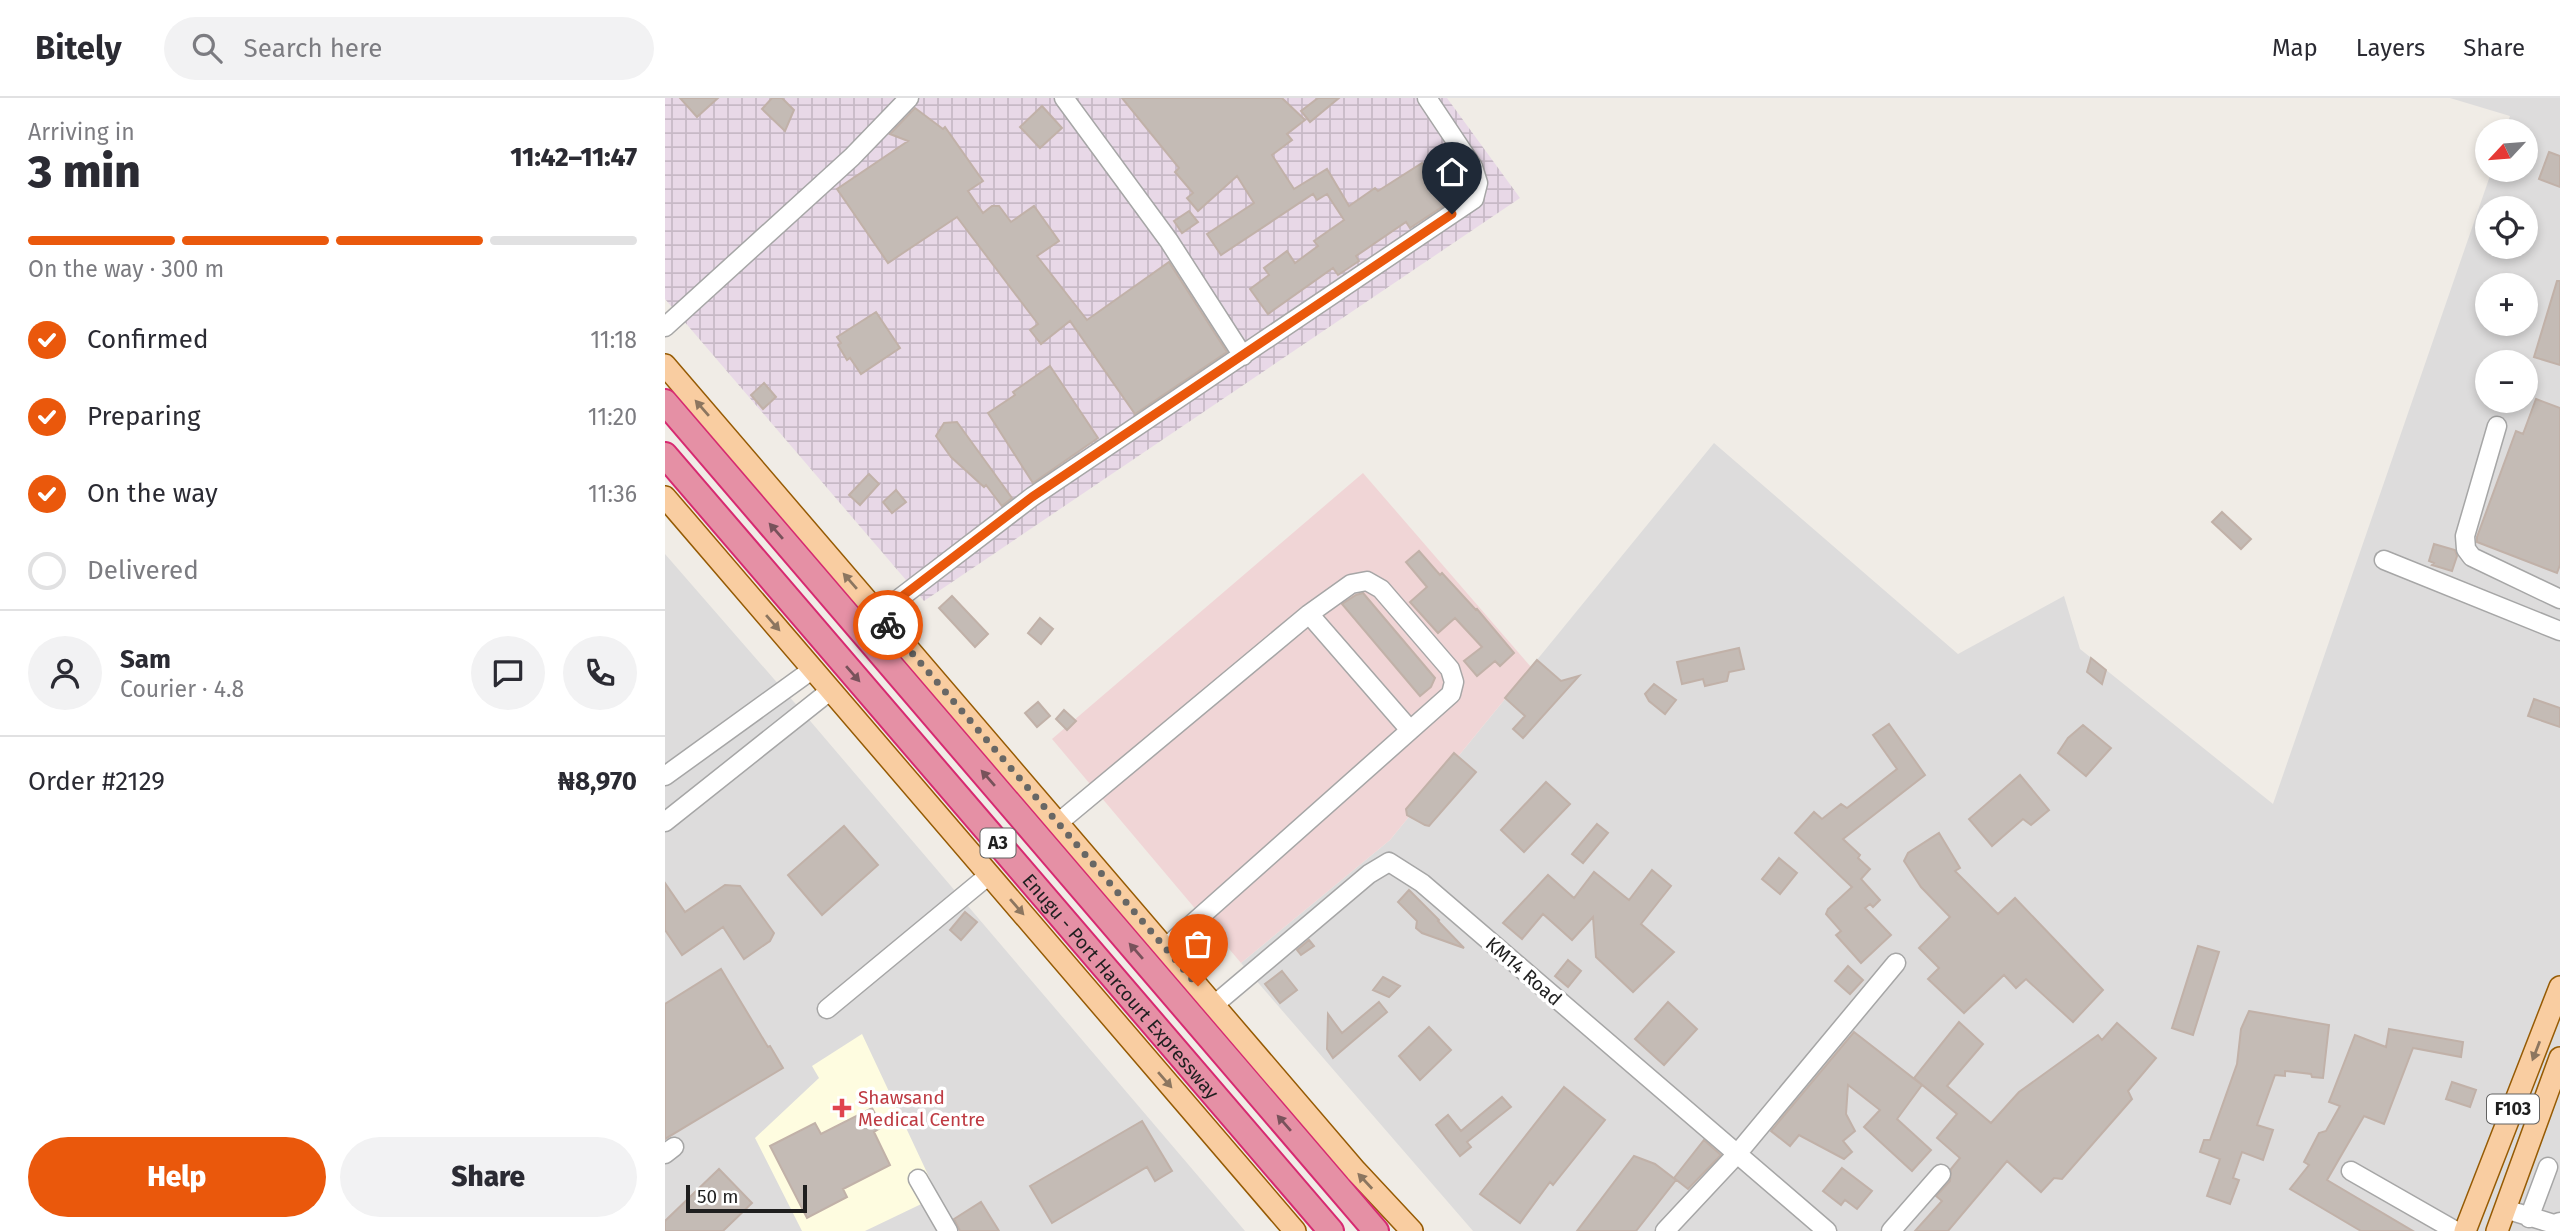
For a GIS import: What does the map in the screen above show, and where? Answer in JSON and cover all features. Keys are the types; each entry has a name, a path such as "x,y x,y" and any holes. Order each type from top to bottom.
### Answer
{"highway":[{"name":"Enugu - Port Harcourt Expressway","path":"665,402 1376,1231"},
{"name":"Enugu - Port Harcourt Expressway","path":"665,455 1331,1231"}],"main road":[{"path":"665,365 1356,1171 1412,1231"},
{"name":"Enugu - Port Harcourt Expressway","path":"665,497 1294,1231"},
{"name":"F103","path":"2465,1231 2560,987"},
{"name":"F103","path":"2497,1231 2560,1058"}],"street":[{"path":"665,327 852,157 909,98"},
{"path":"1064,98 1169,241 1243,356"},
{"path":"879,614 1032,497 1474,199 1478,192 1478,183 1473,167 1427,98"},
{"path":"2497,426 2465,536 2466,549 2472,557 2560,598"},
{"path":"2384,560 2560,631"},
{"path":"1058,823 1309,614 1351,584 1367,581 1381,589 1450,669 1454,682 1451,694 1165,948"},
{"path":"1309,614 1410,730"},
{"path":"665,776 813,669"},
{"path":"665,822 831,690"},
{"name":"KM14 Road","path":"1214,1005 1369,874 1389,862 1422,883 1827,1231"},
{"path":"827,1009 989,875"},
{"path":"1665,1231 1737,1154 1896,963"},
{"path":"2524,1154 2554,1170 2529,1218"},
{"path":"2351,1171 2456,1231"},
{"path":"1891,1231 1941,1174"},
{"path":"918,1179 942,1229"},
{"path":"2505,1209 2554,1224 2560,1222"}],"shaded area":[{"path":"665,98 1447,98 1520,198 924,601 665,299"},
{"path":"2450,98 2560,98 2560,1231 1473,1231 1241,963 1390,840 1714,443 1958,654 2064,596 2080,649 2273,804 2475,219 2475,259 2538,259 2538,196 2483,196 2488,182 2538,182 2538,119 2509,119 2510,116"},
{"path":"1363,473 1531,667 1390,840 1241,963 1052,739"},
{"path":"665,554 800,709 1245,1231 665,1231"},
{"name":"Shawsand Medical Centre","path":"862,1034 938,1196 865,1231 802,1231 755,1138 819,1078 812,1066"}],"building":[{"path":"680,98 718,98 697,117"},
{"path":"772,98 782,98 794,110 785,131 762,109"},
{"path":"1122,98 1282,98 1305,120 1287,134 1292,140 1272,155 1294,189 1327,169 1349,206 1375,188 1378,191 1448,150 1463,172 1465,187 1445,199 1448,203 1410,228 1406,222 1356,256 1359,261 1338,275 1333,268 1268,314 1250,289 1269,275 1264,268 1287,251 1295,263 1318,246 1314,241 1344,220 1327,194 1317,200 1313,194 1221,255 1207,234 1254,203 1237,176 1198,211 1187,198 1193,193 1175,172 1179,168"},
{"path":"1318,98 1339,98 1310,122 1301,111"},
{"path":"1042,106 1062,128 1040,148 1020,127"},
{"path":"915,108 943,129 945,127 983,181 968,191 983,213 992,206 999,206 1011,222 1034,206 1059,241 1037,256 1087,320 1169,262 1227,352 1135,414 1070,321 1041,344 1030,330 1038,324 957,217 888,263 837,189 908,141 890,134"},
{"path":"2549,152 2560,156 2560,187 2539,179"},
{"path":"1189,211 1198,222 1182,233 1174,221"},
{"path":"2557,281 2560,281 2560,365 2538,358 2536,350"},
{"path":"876,312 900,348 861,374 850,358 847,360 838,345 841,343 837,337"},
{"path":"1050,366 1098,438 1033,483 988,413"},
{"path":"764,383 776,397 763,409 751,395"},
{"path":"2538,400 2560,408 2560,565 2557,573 2477,542 2516,431 2523,434 2531,413 2538,413"},
{"path":"957,422 1012,498 1002,506 986,485 984,487 951,457 936,436 944,423"},
{"path":"869,474 879,484 860,505 849,495"},
{"path":"896,490 906,502 892,513 883,502"},
{"path":"2222,512 2251,539 2241,549 2212,522"},
{"path":"2434,544 2455,550 2457,556 2452,571 2432,565 2434,563 2429,561"},
{"path":"1419,551 1440,575 1442,573 1477,609 1514,653 1500,666 1495,661 1477,676 1464,661 1482,647 1455,618 1438,633 1410,602 1427,587 1406,562"},
{"path":"1363,593 1435,678 1431,687 1420,696 1342,604"},
{"path":"952,596 988,634 975,647 939,608"},
{"path":"1040,618 1053,629 1041,644 1028,633"},
{"path":"1739,648 1744,669 1729,672 1727,681 1705,686 1703,679 1682,684 1677,662"},
{"path":"2091,658 2106,670 2102,684 2087,672"},
{"path":"1537,660 1561,681 1579,676 1523,738 1513,729 1525,716 1505,698"},
{"path":"1654,684 1676,700 1665,714 1649,701 1645,694"},
{"path":"2534,699 2560,708 2560,727 2528,716"},
{"path":"1038,702 1050,716 1037,727 1025,713"},
{"path":"1064,710 1076,721 1067,730 1056,719"},
{"path":"1889,724 1925,775 1843,839 1870,869 1861,879 1880,900 1873,907 1870,904 1865,908 1891,935 1861,963 1836,935 1841,931 1826,914 1852,887 1795,833 1814,812 1822,819 1841,804 1847,808 1897,769 1873,735"},
{"path":"2083,725 2111,748 2086,776 2058,753 2068,738"},
{"path":"1454,753 1476,772 1429,826 1407,815 1406,809"},
{"path":"2020,775 2049,810 2031,825 2023,819 1992,846 1969,819"},
{"path":"1546,782 1570,804 1524,852 1501,830"},
{"path":"1597,824 1608,833 1583,863 1572,854"},
{"path":"844,826 878,865 822,915 788,875"},
{"path":"1939,833 1960,868 1955,871 1998,914 2015,898 2103,990 2073,1022 2026,979 2016,988 2004,975 1964,1013 1928,979 1939,968 1919,948 1950,917 1921,887 1904,861 1908,853"},
{"path":"1779,858 1797,873 1780,894 1762,879"},
{"path":"1652,870 1671,886 1641,924 1674,952 1633,992 1596,957 1593,917 1572,940 1543,914 1522,939 1503,923 1548,875 1574,898 1594,872 1629,900"},
{"path":"665,883 685,912 725,885 740,886 774,933 770,941 744,959 723,927 682,955 665,930"},
{"path":"1409,890 1464,948 1422,933 1416,928 1417,921 1398,902"},
{"path":"965,912 977,922 961,940 950,930"},
{"path":"1309,940 1314,946 1301,955 1297,950"},
{"path":"2198,946 2219,952 2193,1035 2172,1028"},
{"path":"1568,960 1581,971 1568,987 1555,976"},
{"path":"1848,966 1863,980 1850,994 1835,981"},
{"path":"721,969 783,1068 665,1139 665,1004"},
{"path":"1282,971 1297,990 1280,1003 1265,984"},
{"path":"1383,977 1400,986 1389,997 1373,990"},
{"path":"1379,1002 1387,1012 1333,1058 1327,1049 1328,1014 1342,1033"},
{"path":"1668,1002 1697,1029 1664,1065 1635,1039"},
{"path":"2249,1011 2329,1025 2323,1078 2285,1071 2285,1076 2275,1075 2257,1125 2273,1130 2263,1160 2242,1152 2233,1178 2239,1180 2230,1204 2207,1196 2220,1159 2200,1152 2204,1140 2210,1140 2237,1064 2241,1029"},
{"path":"1959,1022 1983,1044 1947,1086 1991,1123 2019,1092 2098,1035 2102,1040 2117,1023 2156,1058 2128,1091 2132,1099 2062,1179 2054,1178 2041,1192 2007,1161 1948,1231 1915,1231 1942,1201 1936,1196 1950,1181 1951,1169 1960,1158 1937,1138 1957,1114 1914,1078"},
{"path":"1429,1027 1451,1050 1420,1080 1399,1056"},
{"path":"2389,1029 2463,1042 2461,1057 2413,1048 2384,1124 2364,1116 2327,1180 2413,1231 2361,1231 2290,1189 2309,1165 2304,1162 2319,1133 2326,1131 2340,1106 2329,1102 2355,1035 2386,1047"},
{"path":"1854,1032 1922,1085 1897,1119 1931,1150 1912,1171 1864,1127 1880,1110 1848,1085 1846,1114 1855,1131 1843,1141 1852,1152 1844,1159 1799,1135 1790,1146 1771,1131"},
{"path":"2452,1082 2476,1090 2470,1107 2446,1099"},
{"path":"1564,1087 1605,1120 1553,1185 1550,1182 1520,1223 1480,1194"},
{"path":"1502,1097 1511,1107 1467,1142 1471,1147 1460,1156 1436,1125 1448,1115 1461,1131"},
{"path":"872,1108 882,1127 874,1132 890,1165 843,1189 847,1197 807,1218 770,1146 815,1123 821,1134"},
{"path":"1142,1121 1172,1171 1155,1181 1147,1167 1052,1223 1030,1186"},
{"path":"1704,1140 1721,1155 1688,1189 1674,1178"},
{"path":"1634,1156 1655,1164 1676,1180 1636,1231 1577,1231"},
{"path":"1842,1168 1872,1191 1857,1209 1845,1200 1841,1205 1823,1191"},
{"path":"719,1169 752,1203 723,1231 665,1231 665,1221"},
{"path":"981,1202 999,1231 960,1231 954,1219"}],"way so far":[{"path":"888,625 1198,986"}],"place":[{"name":"Shawsand Medical Centre","path":"842,1108"}],"route":[{"path":"888,625 879,614 1032,497 1452,214"}]}
